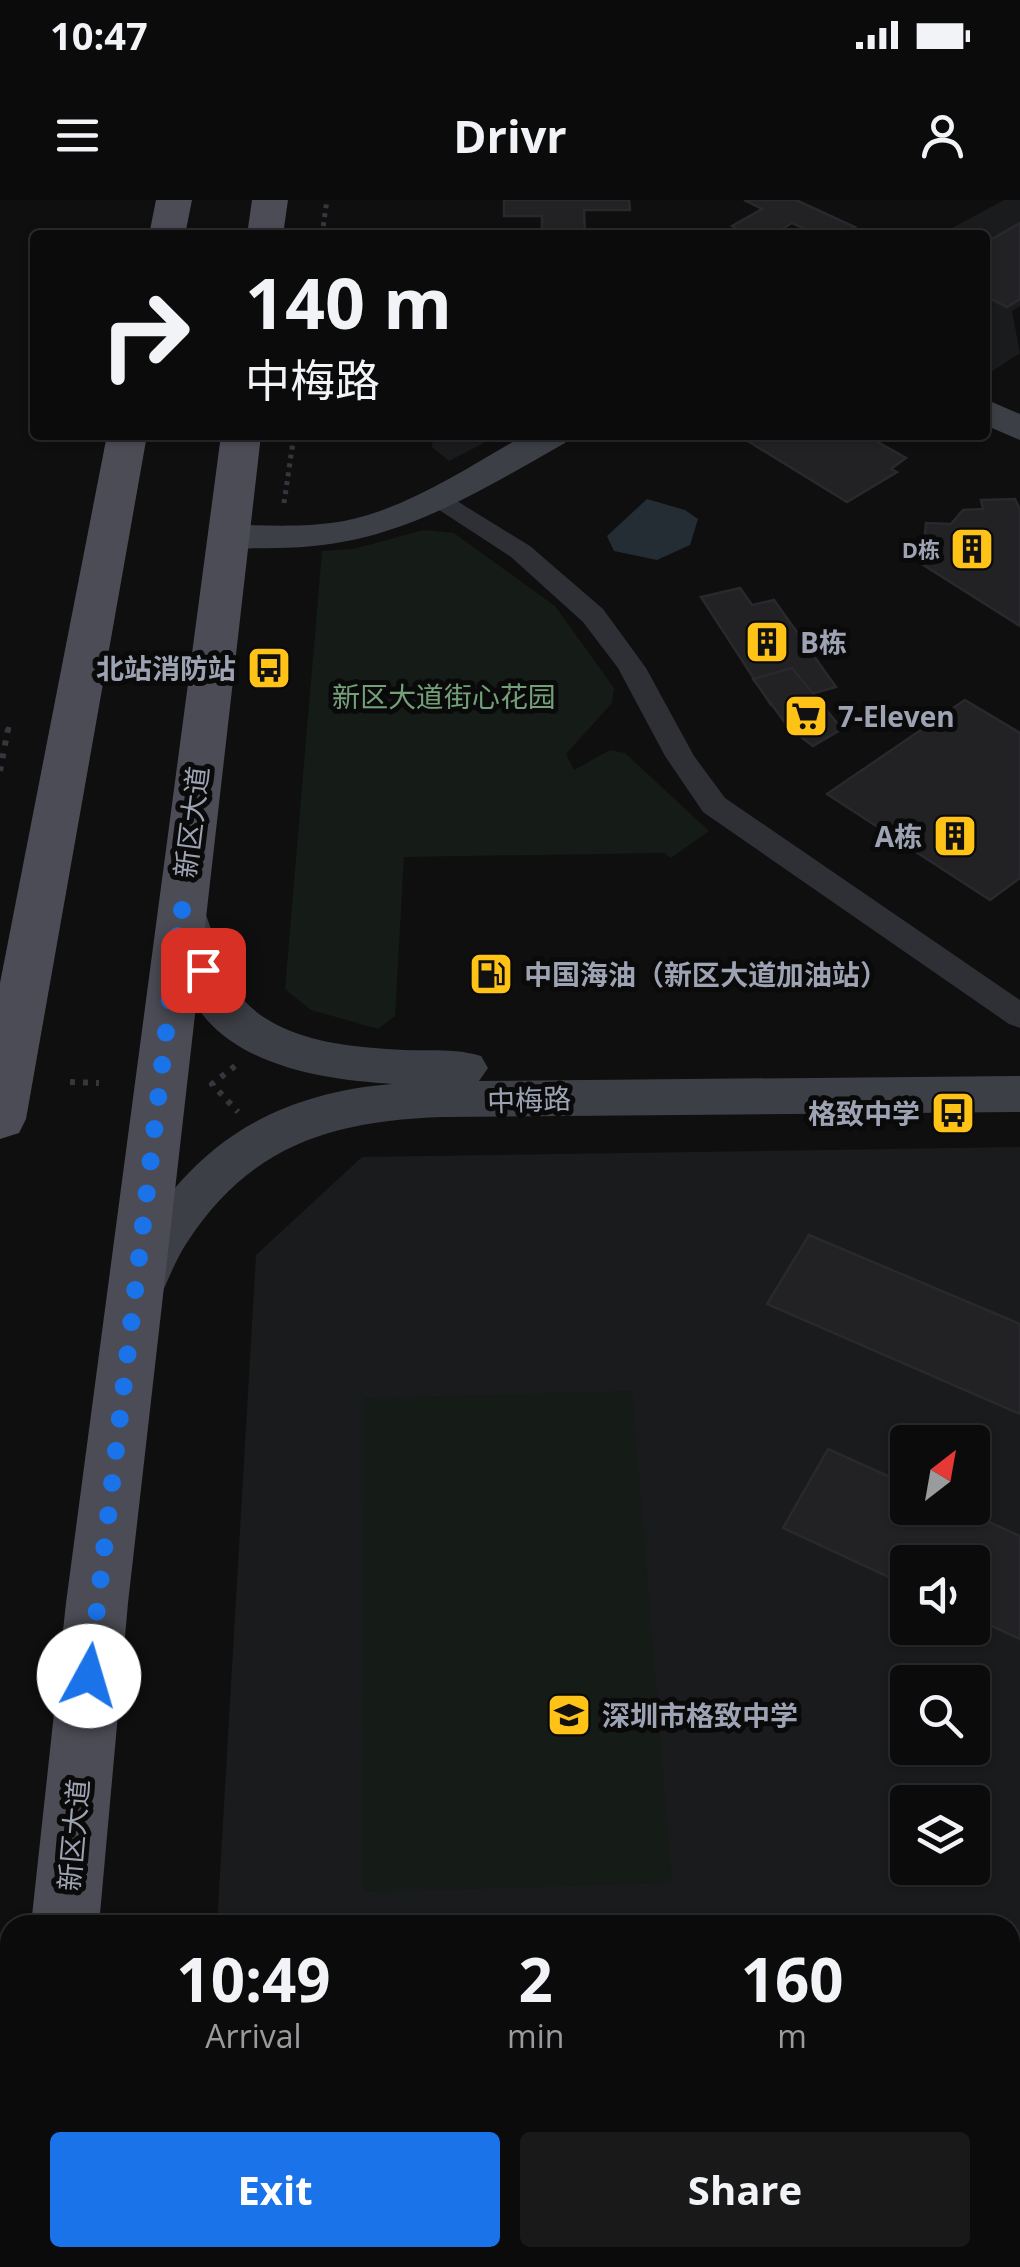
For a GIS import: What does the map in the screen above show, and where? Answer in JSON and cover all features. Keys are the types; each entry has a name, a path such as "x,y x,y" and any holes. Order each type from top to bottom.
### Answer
{"main road":[{"path":"168,230 174,200"},
{"path":"266,230 270,200"},
{"path":"990,413 1020,430"},
{"path":"0,1119 126,440"},
{"name":"新区大道","path":"66,1915 132,1308 241,440"},
{"path":"228,537 346,532 407,514 543,440"},
{"name":"中梅路","path":"181,907 203,970 224,1008 260,1036 314,1055 358,1064 412,1069 1020,1059"},
{"name":"中梅路","path":"132,1308 152,1256 212,1174 262,1138 331,1112 404,1102 734,1092 1020,1094"}],"street":[{"path":"439,498 522,551 572,593 630,664 690,778 714,805 1020,1016"}],"path":[{"path":"323,230 327,200"},
{"path":"286,489 293,440"},
{"path":"0,770 8,726"},
{"path":"238,1063 212,1084 251,1126"},
{"path":"70,1082 99,1083"}],"shaded area":[{"path":"1004,200 1020,200 1020,306 1012,311 1020,353 990,373 990,230 948,230"},
{"path":"433,440 489,440 449,461 432,447"},
{"path":"647,499 685,510 698,519 690,545 657,560 614,551 607,536"},
{"name":"深圳市格致中学","path":"1020,1147 1020,1915 218,1915 256,1255 362,1157"}],"green space":[{"name":"新区大道街心花园","path":"424,530 454,533 555,606 614,688 612,703 566,754 574,770 610,750 625,753 709,831 671,858 664,853 404,857 395,1016 378,1029 311,1010 285,989 322,551 353,549"},
{"path":"632,1391 672,1883 363,1892 364,1398"}],"building":[{"path":"504,200 629,200 630,210 584,210 585,230 542,230 542,216 504,216"},
{"path":"744,200 796,200 855,227 807,230 792,223 780,230 740,230 732,226 762,209"},
{"path":"1020,223 1020,299 1007,307 990,298 990,240"},
{"path":"746,440 874,440 906,458 891,469 897,472 847,502"},
{"name":"D栋","path":"1015,499 1020,510 1020,626 922,564 926,523 951,524 963,510 983,509 981,500"},
{"name":"B栋","path":"740,588 752,605 774,600 836,687 771,705 701,597"},
{"name":"7-Eleven","path":"792,668 842,729 813,746 789,728 753,679"},
{"name":"A栋","path":"965,700 1020,733 1020,878 990,900 827,794"},
{"path":"809,1235 1020,1324 1020,1414 767,1304"},
{"path":"828,1449 890,1477 890,1525 990,1522 1020,1536 1020,1639 990,1625 990,1545 890,1545 890,1578 783,1528"}],"place":[{"name":"D栋","path":"972,549"},
{"name":"B栋","path":"767,642"},
{"name":"北站消防站","path":"269,668"},
{"name":"7-Eleven","path":"806,716"},
{"name":"A栋","path":"955,836"},
{"name":"中国海油（新区大道加油站）","path":"491,974"},
{"name":"格致中学","path":"953,1113"},
{"name":"深圳市格致中学","path":"569,1715"}],"route":[{"path":"89,1676 181,907 203,970"}]}
